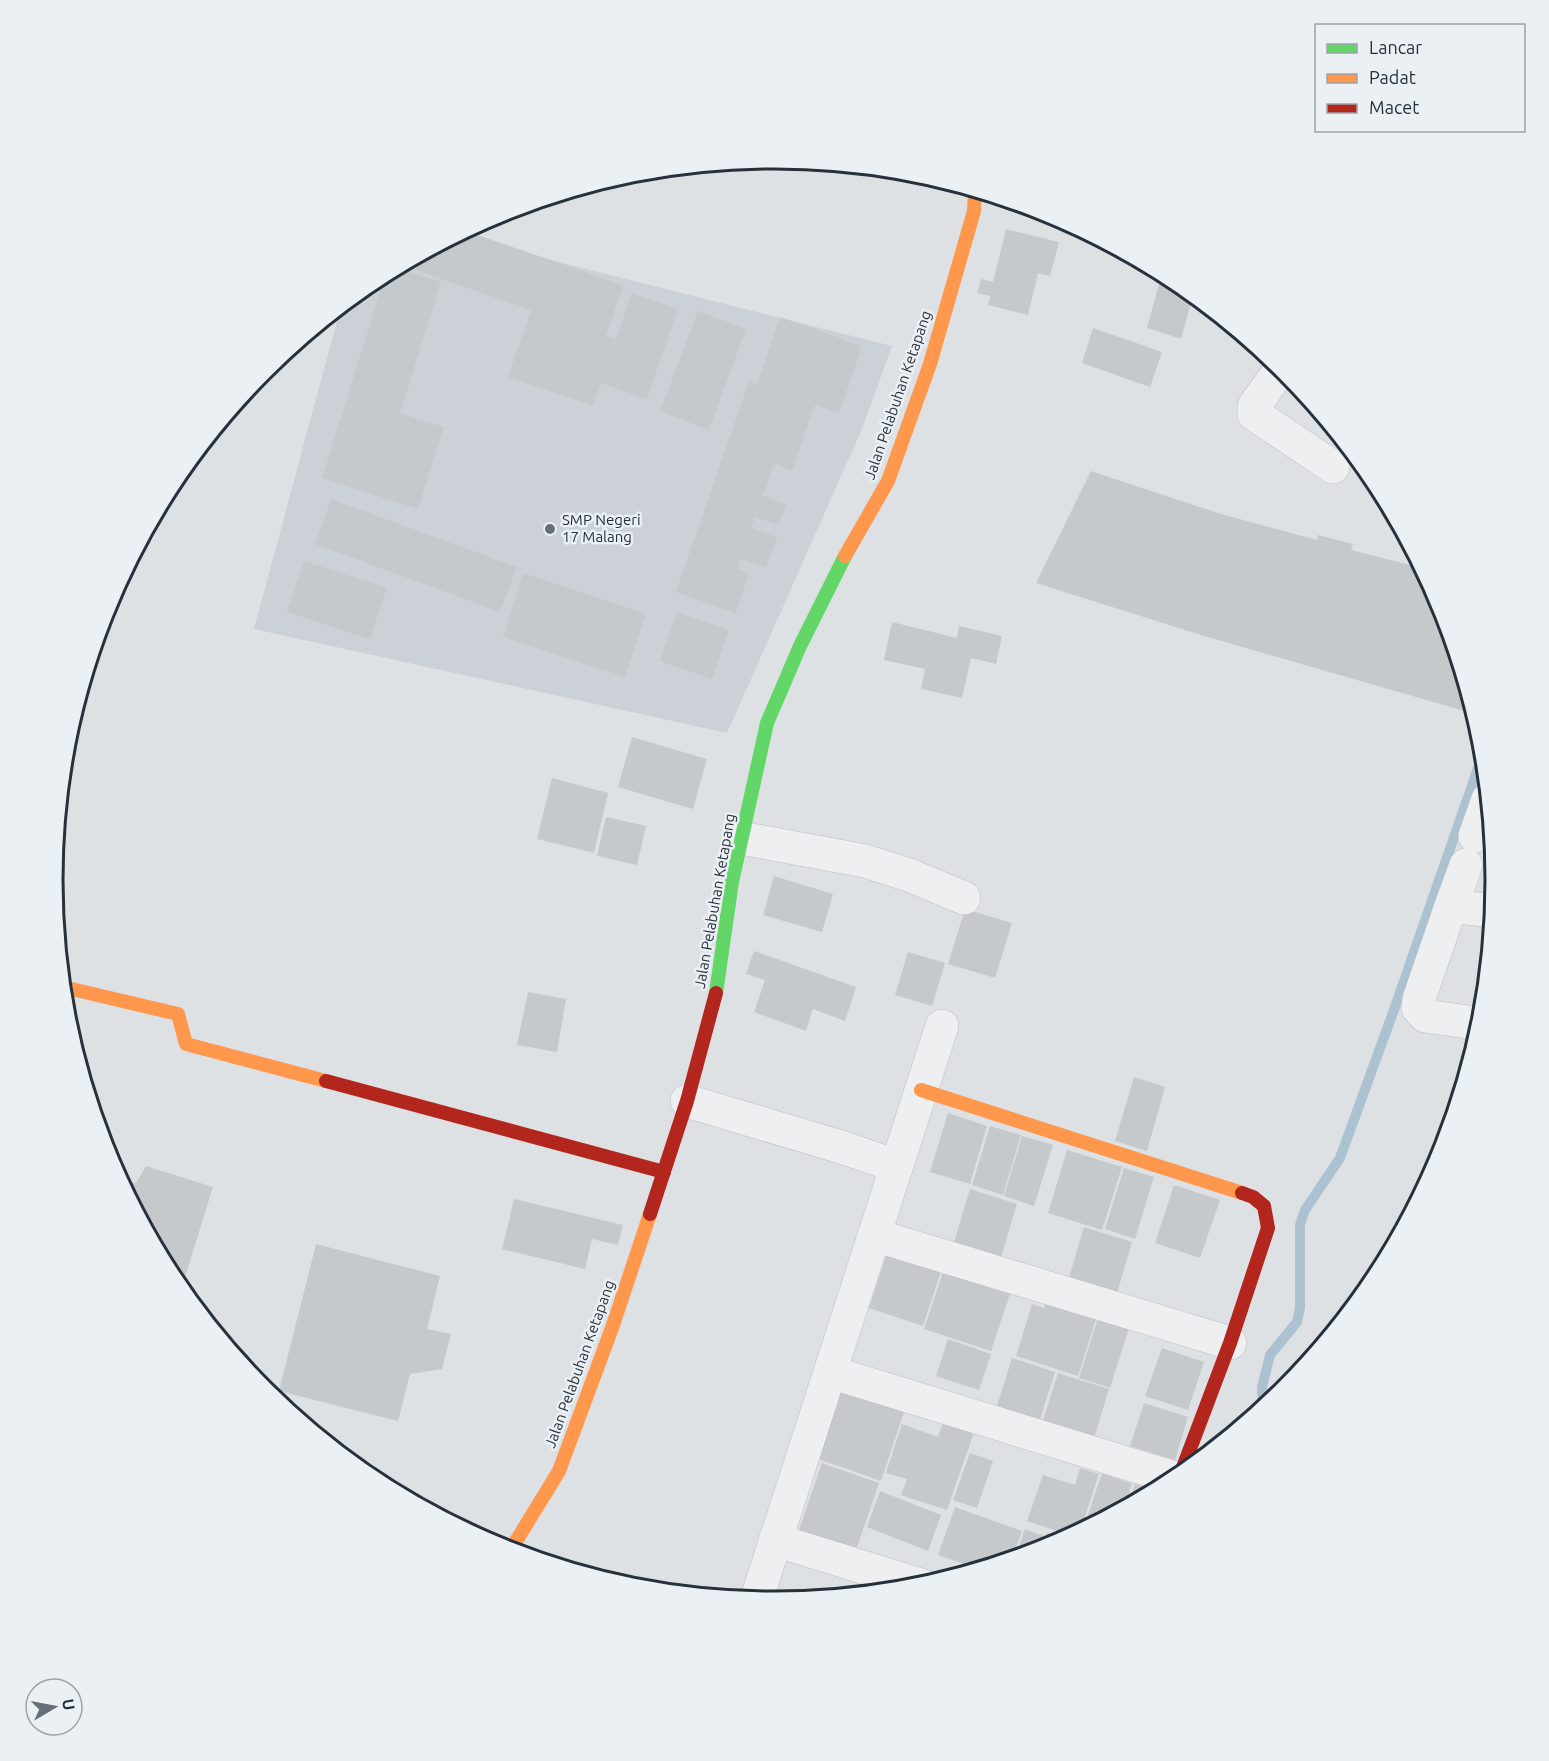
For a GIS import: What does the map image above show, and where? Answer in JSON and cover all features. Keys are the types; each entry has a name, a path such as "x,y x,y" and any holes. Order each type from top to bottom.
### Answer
{"street":[{"name":"Jalan Pelabuhan Ketapang","path":"515,1543 559,1471 612,1328 687,1101 718,985 732,882 767,723 834,575 888,481 930,364 974,211 975,198"},
{"path":"1276,376 1254,406 1254,414 1333,467"},
{"path":"1471,1022 1425,1016 1418,1008 1419,999 1482,815"},
{"path":"741,838 865,861 909,875 964,898"},
{"path":"1451,906 1485,910"},
{"path":"72,989 178,1014 182,1021 182,1036 186,1044 664,1172"},
{"path":"759,1591 942,1026"},
{"path":"921,1090 1253,1197 1264,1206 1268,1228 1230,1343 1185,1461"},
{"path":"687,1101 841,1147 896,1166"},
{"path":"874,1235 1230,1343"},
{"path":"830,1372 1166,1474"},
{"path":"775,1540 903,1580"}],"shaded area":[{"name":"SMP Negeri 17 Malang","path":"467,239 892,346 862,429 727,733 254,629 338,319 419,264"}],"building":[{"path":"1006,229 1059,242 1050,276 1038,273 1028,315 988,305 990,296 977,293 981,279 993,282"},
{"path":"476,235 623,285 606,336 616,340 632,293 678,309 647,399 601,383 593,406 508,377 531,310 413,269"},
{"path":"407,271 441,282 400,413 444,427 418,509 322,478 381,287"},
{"path":"1159,282 1191,304 1181,339 1147,328"},
{"path":"698,311 746,329 709,430 660,411"},
{"path":"780,317 862,346 839,413 815,405 792,471 774,464 763,496 786,504 779,525 755,517 751,528 777,537 766,568 740,559 737,569 749,574 736,613 676,592 749,381 757,384"},
{"path":"1093,328 1162,352 1150,387 1082,363"},
{"path":"1091,471 1221,514 1317,540 1318,535 1353,544 1351,550 1413,566 1448,652 1465,711 1204,636 1036,583"},
{"path":"331,499 517,567 500,612 315,544"},
{"path":"304,561 387,588 370,639 287,612"},
{"path":"523,573 646,614 625,677 503,637"},
{"path":"677,612 729,630 712,679 660,661"},
{"path":"892,622 957,638 959,626 1002,636 996,664 971,658 962,698 921,689 925,669 884,660"},
{"path":"632,737 707,759 693,809 618,787"},
{"path":"552,778 608,793 594,853 537,839"},
{"path":"606,817 646,826 637,865 597,856"},
{"path":"774,876 833,894 822,932 763,915"},
{"path":"965,909 1012,923 995,978 948,964"},
{"path":"754,951 856,987 845,1021 813,1009 806,1031 754,1012 765,980 746,974"},
{"path":"908,952 945,963 932,1006 895,995"},
{"path":"528,992 566,999 557,1052 517,1045"},
{"path":"1134,1077 1165,1087 1147,1151 1115,1141"},
{"path":"948,1113 987,1126 970,1184 930,1172"},
{"path":"990,1126 1021,1135 1003,1195 972,1185"},
{"path":"1022,1136 1053,1145 1034,1206 1004,1196"},
{"path":"1067,1150 1122,1167 1102,1230 1048,1213"},
{"path":"146,1166 213,1187 185,1278 158,1236 130,1182 136,1183"},
{"path":"1124,1168 1154,1177 1135,1239 1105,1229"},
{"path":"1174,1185 1220,1200 1200,1258 1155,1243"},
{"path":"970,1189 1017,1204 1001,1257 954,1242"},
{"path":"514,1199 623,1225 618,1245 592,1239 585,1269 502,1249"},
{"path":"1084,1227 1132,1242 1117,1293 1069,1278"},
{"path":"316,1244 440,1276 427,1329 451,1334 442,1369 410,1374 398,1421 279,1391"},
{"path":"888,1250 942,1268 923,1326 869,1308"},
{"path":"944,1269 1011,1291 991,1351 924,1329"},
{"path":"1047,1300 1097,1316 1078,1376 1016,1356 1032,1304 1044,1308"},
{"path":"1098,1318 1129,1328 1110,1388 1079,1378"},
{"path":"948,1339 991,1354 979,1390 936,1376"},
{"path":"1162,1348 1204,1362 1188,1410 1145,1396"},
{"path":"1012,1358 1055,1372 1038,1426 995,1412"},
{"path":"1058,1373 1109,1389 1092,1445 1039,1433"},
{"path":"841,1391 904,1412 881,1481 818,1459"},
{"path":"1144,1403 1188,1417 1175,1460 1130,1446"},
{"path":"943,1422 974,1432 947,1510 901,1495 907,1479 886,1473 902,1424 938,1437"},
{"path":"970,1453 993,1461 977,1508 953,1500"},
{"path":"822,1463 879,1483 856,1550 799,1530"},
{"path":"1080,1468 1099,1474 1083,1522 1060,1532 1027,1521 1043,1475 1075,1485"},
{"path":"1102,1473 1132,1484 1127,1499 1086,1520"},
{"path":"1135,1484 1145,1487 1131,1497"},
{"path":"880,1491 941,1515 928,1551 867,1527"},
{"path":"955,1507 1022,1531 1015,1549 968,1565 938,1555"},
{"path":"1025,1529 1044,1536 1043,1540 1018,1548"}],"waterway":[{"path":"1263,1398 1262,1387 1270,1355 1297,1322 1300,1308 1300,1225 1305,1210 1340,1158 1477,771"}],"traffic: fast":[{"path":"716,993 732,882 767,723 800,646 845,556"}],"traffic: slow":[{"path":"845,556 888,481 930,364 974,211 975,198"},
{"path":"72,989 178,1014 186,1044 326,1081"},
{"path":"921,1090 1242,1193"},
{"path":"515,1543 559,1471 612,1328 650,1214"}],"traffic: jam":[{"path":"650,1214 687,1101 716,993"},
{"path":"326,1081 664,1172"},
{"path":"1185,1461 1230,1343 1268,1228 1264,1206 1253,1197 1242,1193"}],"place":[{"name":"SMP Negeri 17 Malang","path":"550,529"}]}
